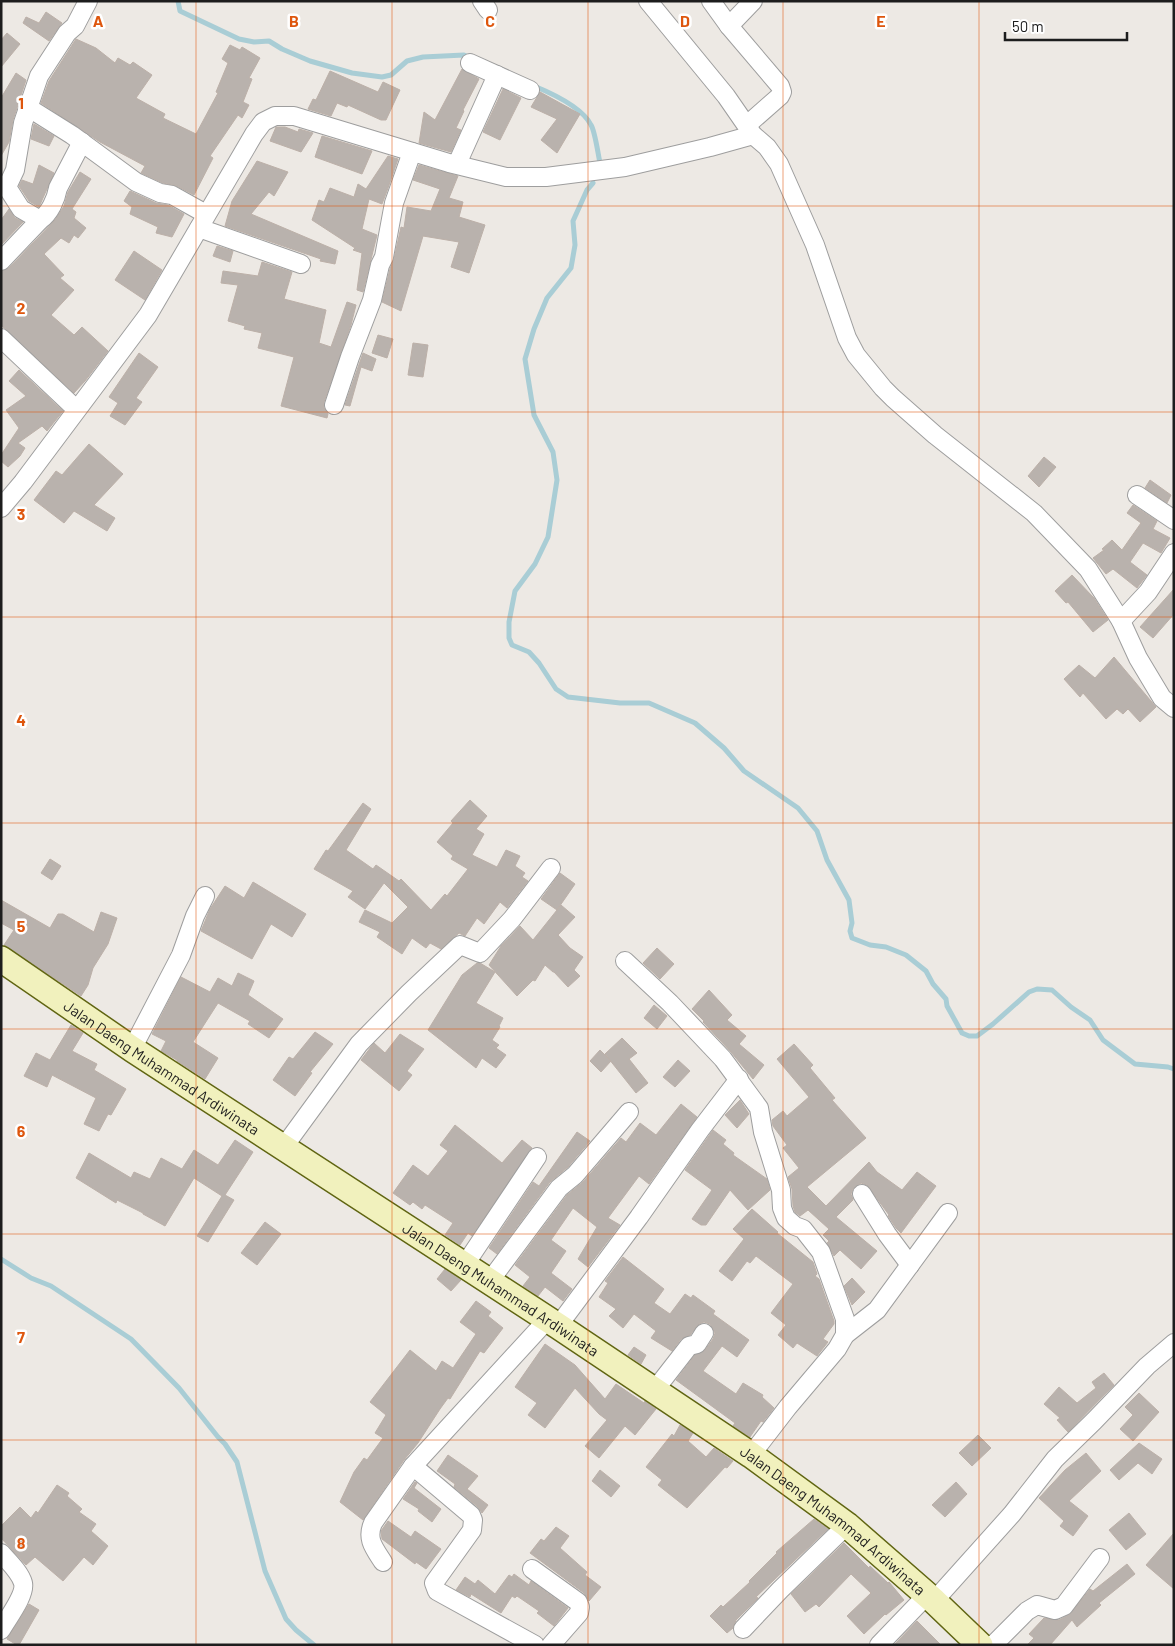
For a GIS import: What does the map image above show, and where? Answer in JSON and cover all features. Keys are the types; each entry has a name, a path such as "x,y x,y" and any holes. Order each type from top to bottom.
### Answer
{"main road":[{"name":"Jalan Daeng Muhammad Ardiwinata","path":"1,959 132,1049 751,1455 847,1525 931,1598 980,1645"}],"street":[{"path":"40,220 21,209 8,187 15,170 23,123 29,108 32,92 39,76 67,33 75,26 88,1"},
{"path":"648,1 750,130 780,164 815,245 847,338 862,362 893,398 1034,513 1088,570 1121,621 1138,658 1170,698"},
{"path":"1,508 23,482 148,314 254,134 263,122 275,116 294,116 412,152 506,177 546,177 625,167 710,147 750,130 782,92 780,86 729,26 711,1"},
{"path":"729,26 753,1"},
{"path":"470,63 530,90"},
{"path":"457,164 497,76"},
{"path":"29,108 82,142 136,182 160,193 172,196 203,221 301,264"},
{"path":"1,261 47,215 57,195 58,188 82,142"},
{"path":"334,405 350,356 372,300 380,265 384,257 394,203 412,152"},
{"path":"1,338 76,409"},
{"path":"1137,495 1174,520"},
{"path":"1121,621 1148,592 1174,553"},
{"path":"283,1148 359,1044 460,945 480,953 512,919 551,868"},
{"path":"132,1049 181,955 195,916 205,896"},
{"path":"625,961 670,1003 723,1059 759,1108 763,1132 781,1190 782,1208 786,1218 795,1226 804,1229 821,1252 845,1319 844,1335 837,1349 788,1407 751,1455"},
{"path":"383,1562 372,1546 369,1532 412,1466 552,1323 639,1217 738,1079"},
{"path":"489,1282 560,1188 575,1175 629,1112"},
{"path":"464,1266 537,1157"},
{"path":"862,1194 887,1234 910,1265"},
{"path":"844,1335 877,1310 948,1213"},
{"path":"654,1391 689,1346 697,1344 704,1333"},
{"path":"879,1645 931,1598 1012,1514 1055,1458 1147,1366 1174,1343"},
{"path":"412,1466 471,1515 473,1520 472,1530 434,1583 437,1591 535,1645"},
{"path":"743,1629 847,1525"},
{"path":"1,1553 18,1573 23,1583 23,1593 1,1630"},
{"path":"993,1645 1027,1611 1037,1605 1055,1610 1064,1606 1100,1558"},
{"path":"532,1570 578,1602 580,1607 579,1613 551,1645"}],"building":[{"path":"46,12 62,23 49,41 23,23 26,17 39,23"},
{"path":"7,33 20,44 1,67 1,40"},
{"path":"76,39 96,48 115,63 118,58 130,65 133,62 152,75 136,98 165,114 163,118 196,134 218,93 216,92 228,63 222,59 230,45 240,50 242,47 260,58 249,78 252,79 243,102 249,105 242,118 238,115 210,156 213,158 194,195 177,186 163,183 141,173 145,166 100,142 41,103 49,81"},
{"path":"462,69 479,79 456,128 461,130 451,152 419,143 424,112 435,120"},
{"path":"330,71 378,92 383,82 400,90 386,120 381,120 348,105 347,107 337,103 331,116 308,109 313,99 316,100"},
{"path":"16,73 26,80 13,120 9,142 1,156 1,98"},
{"path":"503,89 521,98 500,140 483,132"},
{"path":"540,92 580,114 557,153 541,140 557,119 531,107"},
{"path":"34,124 54,136 49,146 31,139"},
{"path":"276,127 285,127 298,132 299,129 313,133 301,152 270,141"},
{"path":"322,136 372,151 362,174 315,157"},
{"path":"388,156 398,159 388,188 382,204 369,199 362,229 377,235 363,292 357,290 362,253 353,250 355,248 312,220 319,200 324,202 330,188 354,197 358,184 366,189"},
{"path":"257,161 288,172 274,196 269,192 251,214 338,251 335,264 320,261 321,259 225,226 232,201"},
{"path":"39,165 54,173 39,207 29,201 19,186 22,180 33,184"},
{"path":"419,165 458,176 449,198 463,202 459,217 485,225 469,273 451,267 459,242 423,236 401,311 382,302 401,227 404,228 407,207 431,211 440,189 413,180"},
{"path":"80,172 91,179 72,209 76,212 74,218 86,228 78,238 74,235 69,243 61,238 44,254 64,275 60,278 74,290 51,315 74,335 82,327 108,351 74,393 1,325 1,271 9,268 55,220 64,206 68,192"},
{"path":"130,191 156,203 168,205 184,214 172,237 156,233 158,227 130,214 132,207 124,201"},
{"path":"9,209 15,218 23,222 1,245 1,220"},
{"path":"217,246 233,251 230,262 213,256"},
{"path":"134,251 162,270 145,300 115,280"},
{"path":"262,262 292,272 284,299 326,310 319,343 331,347 347,302 356,305 351,325 324,402 324,408 328,414 327,418 281,406 294,357 258,348 262,333 244,329 245,326 228,321 238,285 221,283 223,271 258,276"},
{"path":"378,335 393,339 387,358 372,353"},
{"path":"413,343 428,345 423,377 408,375"},
{"path":"139,353 158,367 136,398 142,402 125,425 110,416 118,403 109,397"},
{"path":"363,353 376,359 372,371 361,367 350,406 345,405"},
{"path":"19,370 63,411 47,431 42,426 18,443 25,448 20,456 8,467 1,461 1,455 19,428 6,410 26,396 9,381"},
{"path":"89,444 123,474 94,505 115,518 107,531 74,511 64,523 34,500 56,471 62,475"},
{"path":"1044,457 1056,467 1039,487 1028,476"},
{"path":"1150,480 1171,495 1167,503 1145,488"},
{"path":"1133,505 1157,521 1153,529 1170,538 1161,553 1143,543 1130,562 1147,575 1137,588 1113,569 1106,574 1093,558 1104,550 1102,549 1112,540 1122,550 1141,523 1127,513"},
{"path":"1072,575 1094,598 1108,620 1093,632 1068,602 1066,603 1055,591"},
{"path":"1174,589 1174,614 1153,638 1140,627"},
{"path":"1114,657 1156,707 1140,722 1128,709 1123,714 1117,709 1106,719 1083,693 1080,697 1064,679 1079,665 1095,678"},
{"path":"470,800 487,816 476,829 484,834 472,855 497,867 506,850 520,856 515,866 525,873 522,877 528,881 507,908 500,902 484,924 477,918 465,936 459,933 441,949 430,943 426,948 412,938 402,954 377,937 380,932 359,922 365,910 392,923 408,907 384,883 365,909 348,897 353,891 314,869 326,850 328,851 363,803 371,809 346,850 373,869 376,865 399,881 401,879 431,910 445,894 447,896 468,869 451,859 453,856 437,842 453,823 451,821"},
{"path":"50,859 61,866 52,880 41,873"},
{"path":"560,873 575,884 557,910 541,899"},
{"path":"253,882 306,914 292,937 271,924 252,959 201,931 210,909 225,886 244,898"},
{"path":"1,900 50,928 58,914 63,914 94,932 101,912 117,918 108,944 93,968 88,985 81,996 4,945 14,930 1,923"},
{"path":"561,905 575,917 558,935 570,948 583,957 574,970 580,976 568,987 545,965 535,981 533,980 517,996 489,965 501,946 520,926 533,940"},
{"path":"657,948 674,964 660,979 643,963"},
{"path":"477,963 495,972 476,1003 503,1018 492,1040 499,1045 496,1048 506,1055 496,1068 482,1058 476,1068 428,1030 462,975"},
{"path":"238,973 254,981 248,995 283,1019 269,1038 248,1024 250,1021 218,1003 193,1042 218,1058 205,1079 161,1051 166,1041 152,1034 181,977 210,992 218,978 232,986"},
{"path":"709,990 732,1015 727,1020 746,1036 739,1044 764,1065 753,1079 692,1009"},
{"path":"654,1005 667,1016 657,1029 644,1018"},
{"path":"71,1025 83,1033 72,1051 97,1064 94,1070 126,1089 111,1115 108,1114 99,1131 84,1124 96,1098 52,1075 47,1087 24,1076 36,1053 50,1060"},
{"path":"315,1032 333,1044 310,1072 312,1073 295,1096 273,1080 289,1057 293,1059"},
{"path":"400,1034 424,1049 407,1071 412,1075 399,1091 361,1060 374,1043 385,1053"},
{"path":"622,1038 637,1053 629,1059 648,1083 636,1093 605,1054"},
{"path":"794,1044 813,1065 810,1068 835,1098 832,1100 866,1138 807,1187 826,1206 869,1162 877,1172 902,1190 917,1172 936,1186 901,1233 867,1185 861,1183 853,1189 851,1194 853,1200 836,1217 877,1251 861,1269 840,1250 834,1256 827,1243 829,1241 823,1235 829,1229 808,1210 800,1216 795,1212 793,1206 792,1189 788,1177 799,1168 783,1148 787,1145 773,1126 772,1120 783,1111 787,1116 809,1097 777,1059"},
{"path":"600,1050 611,1061 601,1072 590,1061"},
{"path":"678,1060 690,1071 675,1087 663,1077"},
{"path":"740,1100 749,1114 737,1128 725,1115"},
{"path":"681,1104 697,1117 649,1184 639,1176 608,1218 620,1225 588,1267 578,1259 597,1227 573,1208 551,1240 566,1251 551,1273 572,1289 563,1301 545,1287 538,1296 523,1286 530,1277 515,1265 567,1195 583,1182 621,1138 626,1142 640,1123 656,1135"},
{"path":"455,1125 502,1163 522,1140 532,1148 472,1236 468,1233 460,1245 445,1235 453,1223 425,1205 422,1209 413,1202 410,1205 393,1193 413,1165 428,1176 448,1151 440,1145"},
{"path":"713,1130 726,1140 723,1144 734,1153 733,1155 767,1179 770,1190 748,1210 730,1190 706,1225 701,1225 692,1219 712,1190 685,1170"},
{"path":"577,1132 590,1141 568,1167 550,1182 497,1254 489,1248 533,1182 539,1186"},
{"path":"235,1140 253,1152 225,1195 234,1200 208,1242 197,1236 222,1196 194,1178 165,1226 117,1200 116,1203 76,1178 89,1153 131,1178 134,1172 150,1179 161,1158 182,1169 194,1150 218,1165"},
{"path":"752,1209 777,1233 813,1262 817,1274 815,1276 819,1279 834,1321 834,1324 823,1339 828,1342 817,1356 797,1343 793,1348 778,1335 786,1325 771,1313 793,1284 756,1256 750,1263 747,1261 732,1281 719,1271 744,1239 733,1229"},
{"path":"265,1222 281,1234 257,1265 241,1253"},
{"path":"623,1257 664,1289 654,1303 670,1314 685,1294 691,1298 693,1295 715,1311 713,1314 749,1340 737,1357 722,1346 703,1371 736,1394 743,1383 763,1395 762,1397 774,1408 763,1422 761,1421 750,1437 733,1426 735,1423 676,1380 695,1355 705,1350 713,1339 715,1333 710,1324 704,1322 699,1324 690,1335 681,1339 672,1351 651,1338 656,1331 634,1314 623,1328 609,1316 616,1309 599,1297 608,1283 605,1281"},
{"path":"445,1269 461,1280 451,1291 437,1279"},
{"path":"852,1278 865,1292 852,1305 844,1286"},
{"path":"476,1301 491,1312 488,1316 503,1328 484,1353 480,1351 450,1399 448,1398 440,1409 363,1520 340,1502 354,1472 364,1458 367,1460 383,1438 375,1433 386,1415 370,1402 410,1350 436,1371 442,1361 453,1368 476,1334 460,1322"},
{"path":"545,1344 575,1365 605,1399 616,1384 656,1409 635,1435 625,1426 599,1458 585,1446 607,1420 575,1388 545,1428 528,1415 537,1403 515,1387"},
{"path":"634,1347 646,1355 641,1364 628,1355"},
{"path":"1104,1373 1114,1385 1068,1432 1057,1420 1060,1418 1044,1404 1059,1387 1077,1403 1096,1388 1092,1382"},
{"path":"1139,1393 1159,1412 1133,1441 1120,1429 1133,1415 1125,1407"},
{"path":"680,1425 693,1433 688,1441 706,1457 714,1448 733,1461 727,1468 725,1467 687,1508 658,1485 662,1480 646,1467 672,1434 674,1436"},
{"path":"978,1435 991,1448 972,1466 959,1453"},
{"path":"1139,1443 1162,1459 1152,1474 1138,1463 1119,1480 1110,1470"},
{"path":"1086,1453 1101,1471 1069,1501 1088,1516 1073,1536 1060,1526 1064,1521 1039,1498 1065,1470"},
{"path":"448,1455 478,1476 467,1489 488,1505 482,1513 478,1507 454,1487 455,1484 437,1471"},
{"path":"600,1470 620,1486 611,1497 592,1481"},
{"path":"415,1482 417,1483 414,1488 441,1509 432,1522 418,1511 419,1509 403,1499"},
{"path":"956,1482 967,1494 945,1517 932,1505"},
{"path":"57,1485 69,1493 67,1496 82,1509 79,1512 96,1524 91,1531 108,1546 93,1565 84,1557 63,1581 35,1557 26,1565 1,1538 1,1526 20,1507 31,1518 36,1511 38,1513"},
{"path":"1129,1513 1146,1534 1126,1550 1109,1530"},
{"path":"814,1519 828,1529 756,1597 758,1598 736,1620 733,1628 727,1633 710,1616 721,1605 723,1607 750,1582 776,1552"},
{"path":"388,1521 411,1537 415,1531 441,1549 426,1569 416,1562 415,1564 382,1539 381,1531"},
{"path":"556,1527 569,1536 560,1548 587,1572 585,1575 601,1587 589,1601 584,1593 530,1553 541,1539 544,1541"},
{"path":"1174,1533 1174,1589 1146,1565"},
{"path":"844,1543 869,1568 870,1566 889,1582 904,1600 885,1614 864,1634 847,1616 871,1593 851,1574 819,1607 816,1604 805,1612 791,1594"},
{"path":"1127,1564 1135,1574 1099,1603 1101,1605 1077,1627 1072,1620 1050,1645 1027,1645 1034,1638 1029,1634 1044,1618 1059,1620 1069,1615 1090,1589 1093,1591"},
{"path":"514,1574 529,1585 531,1581 568,1608 554,1626 537,1613 539,1611 517,1596 515,1598 512,1596 501,1613 471,1594 470,1597 456,1590 465,1577 475,1584 478,1580 495,1594 509,1575 512,1577"},
{"path":"29,1604 39,1610 19,1645 17,1645 7,1639"},
{"path":"917,1621 941,1645 894,1645"}],"waterway":[{"path":"178,1 180,11 239,39 254,42 269,41 310,61 352,73 382,77 391,75 407,61 423,57 464,55 471,58"},
{"path":"534,86 566,101 587,118 594,132 600,163"},
{"path":"593,183 587,190 573,221 575,245 571,268 547,298 534,329 525,359 534,415 553,452 557,480 548,537 535,564 515,591 509,622 509,638 512,645 529,652 539,663 556,689 568,697 620,703 649,703 695,723 724,748 744,771 798,808 817,831 827,860 849,900 852,938 870,945 886,947 906,955 926,971 933,984 946,999 947,1006 962,1033 969,1036 977,1036 1029,992 1037,989 1052,990 1071,1007 1090,1020 1103,1040 1135,1064 1174,1069"},
{"path":"1,1259 31,1278 51,1286 131,1339 179,1388 225,1444 237,1462 265,1571 286,1619 314,1645"}]}
